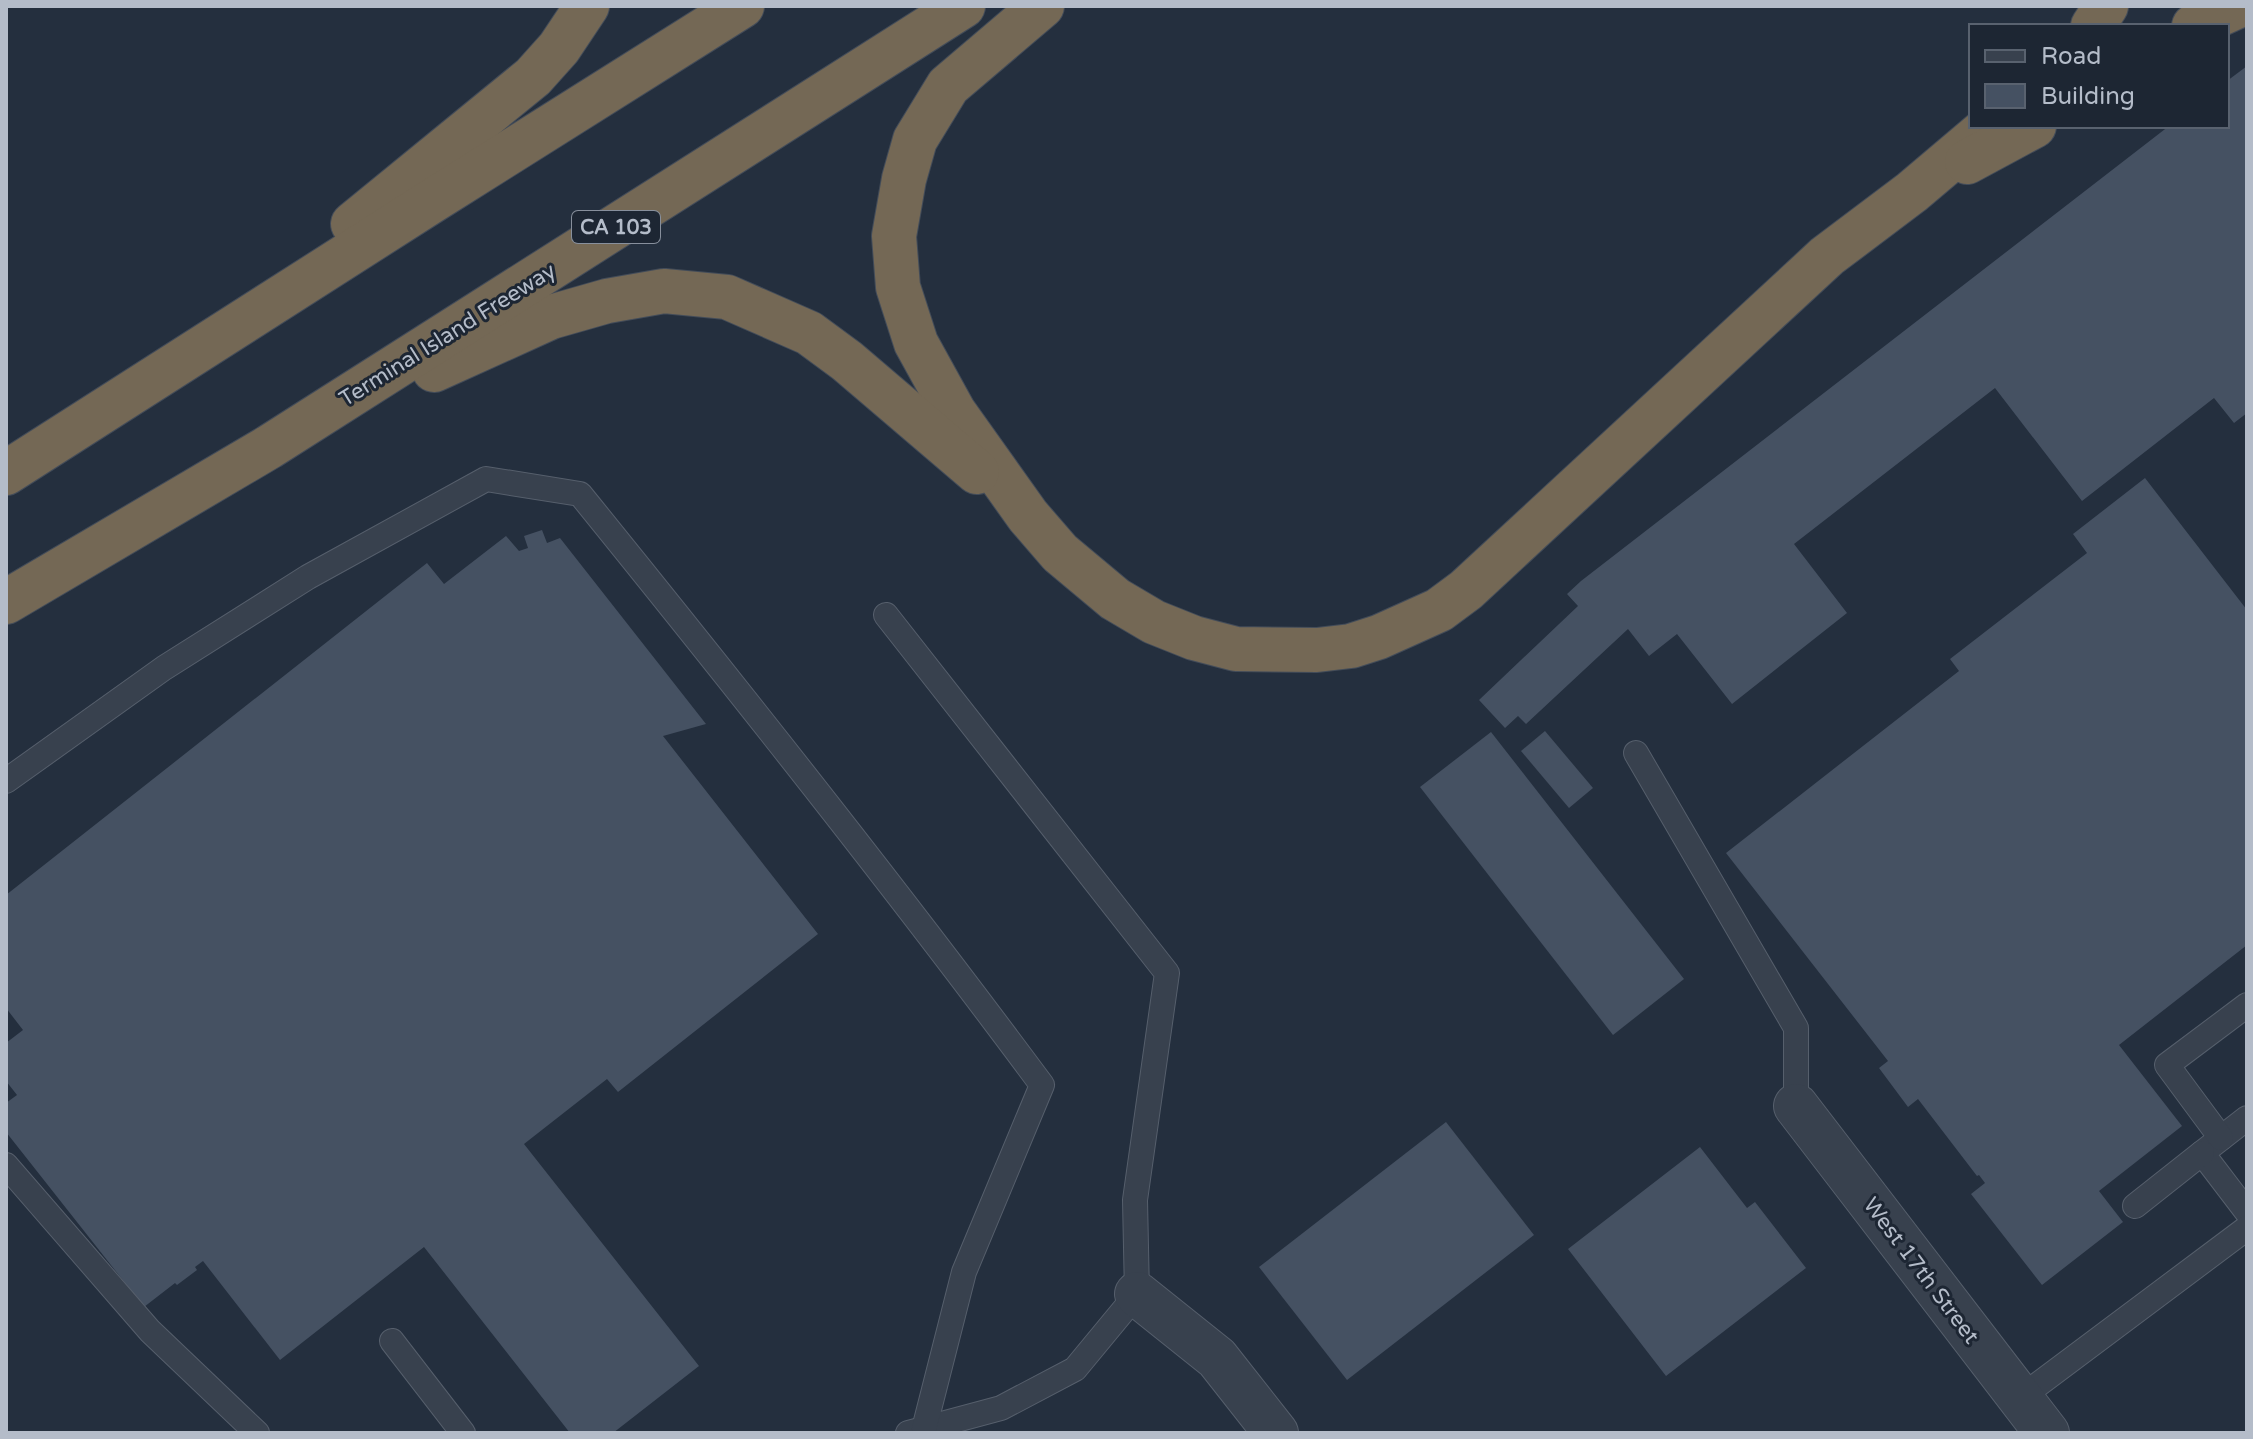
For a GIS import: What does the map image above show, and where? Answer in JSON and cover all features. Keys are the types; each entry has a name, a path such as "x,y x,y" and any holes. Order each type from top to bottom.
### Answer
{"highway":[{"path":"196,353 533,77 559,48 587,6"},
{"path":"6,473 742,6"},
{"name":"Terminal Island Freeway","path":"6,602 269,447 963,6"},
{"path":"1042,6 948,86 915,140 904,179 894,236 898,287 916,343 954,412 1028,516 1060,553 1115,599 1154,622 1194,638 1236,649 1305,650 1351,646 1439,610 1466,590 1827,256 1912,192 1988,128"},
{"path":"2094,24 2106,6"},
{"path":"2198,24 2238,6"},
{"path":"1912,192 2030,128"},
{"path":"269,447 551,317 607,301 664,291 702,294 727,297 809,333 847,361 1028,516"}],"street":[{"name":"West 17th Street","path":"1796,1106 2047,1433"},
{"path":"1137,1294 1217,1358 1276,1433"}],"lane":[{"path":"6,781 164,668 308,577 486,479 580,494 750,704 1042,1085 964,1272 916,1431"},
{"path":"886,615 1167,973 1135,1200 1137,1294 1075,1369 1001,1408 916,1431"},
{"path":"1636,753 1796,1028 1796,1106"},
{"path":"2221,1138 2167,1065 2247,1005"},
{"path":"2135,1206 2247,1118"},
{"path":"2202,1153 2247,1212"},
{"path":"6,1165 150,1331 257,1433"},
{"path":"2020,1398 2247,1228"},
{"path":"392,1341 463,1433"}],"building":[{"path":"2247,66 2247,413 2234,423 2214,398 2082,501 1995,388 1794,544 1847,613 1732,704 1677,634 1649,656 1628,629 1526,724 1518,716 1505,728 1479,700 1578,606 1567,594 1581,581 2166,128 2229,128 2229,80"},
{"path":"2145,478 2247,610 2247,945 2119,1045 2182,1126 2099,1191 2123,1222 2042,1285 1971,1194 1985,1183 1918,1099 1908,1107 1879,1068 1888,1061 1726,853 1959,671 1950,659 2087,553 2073,534"},
{"path":"542,530 547,543 560,538 706,724 663,736 818,934 618,1092 607,1079 524,1144 699,1366 613,1433 570,1433 424,1247 280,1360 203,1261 195,1267 197,1270 144,1307 6,1132 6,1103 17,1095 6,1081 6,1043 23,1030 6,1008 6,895 427,563 444,584 506,536 519,551 528,548 524,536"},
{"path":"1545,731 1593,788 1569,808 1521,751"},
{"path":"1491,732 1684,979 1613,1035 1420,787"},
{"path":"1446,1122 1534,1235 1347,1380 1259,1267"},
{"path":"1700,1147 1747,1208 1755,1202 1806,1268 1666,1376 1568,1249"}]}
